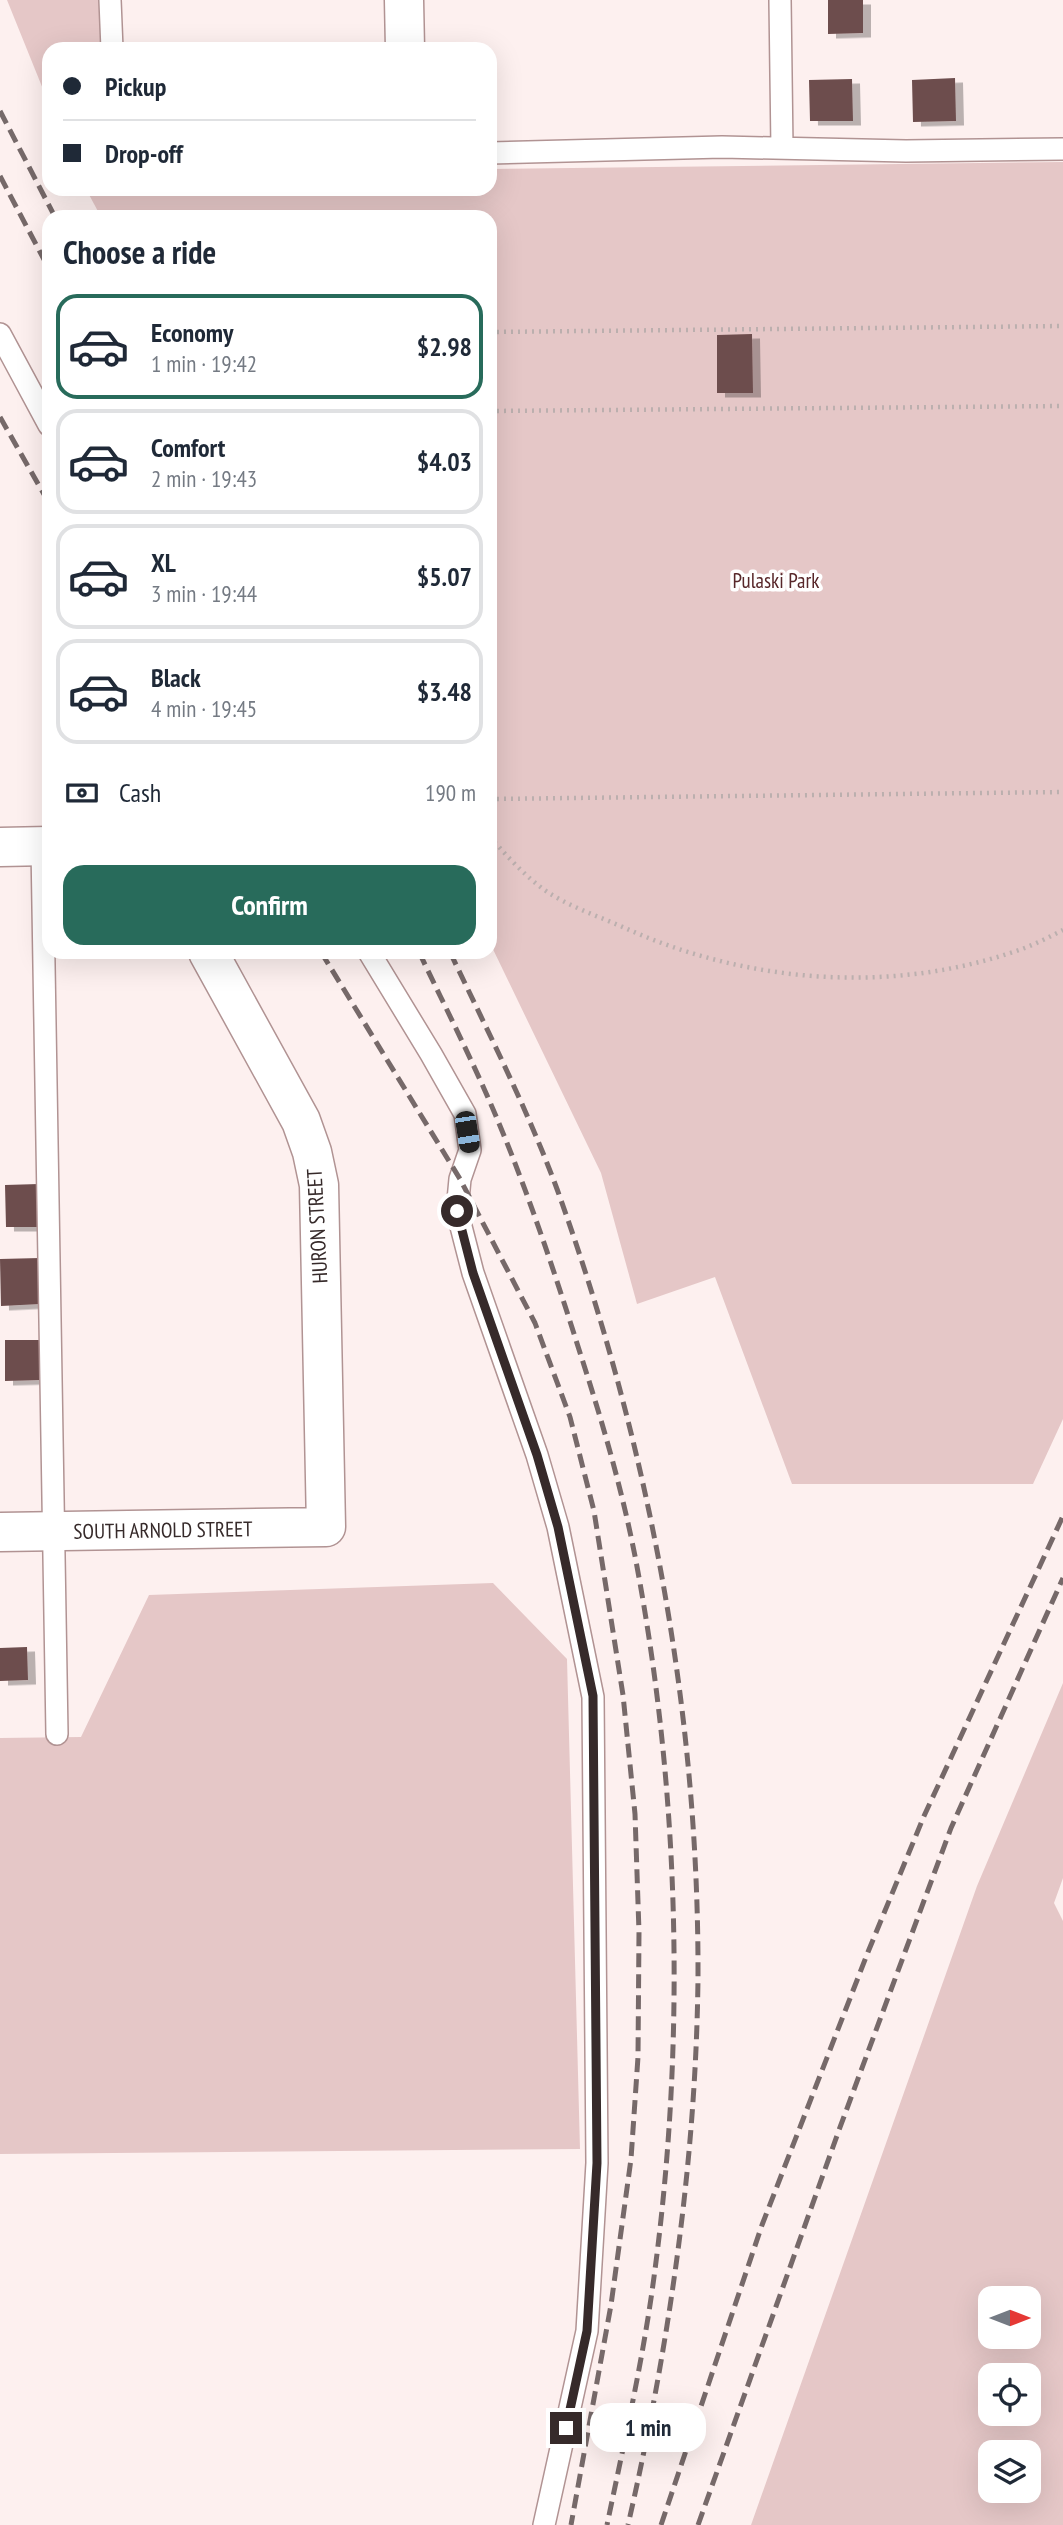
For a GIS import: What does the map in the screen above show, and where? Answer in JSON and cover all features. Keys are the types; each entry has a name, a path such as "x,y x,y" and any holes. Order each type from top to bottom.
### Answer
{"street":[{"path":"404,0 404,42"},
{"path":"0,847 42,847"},
{"name":"HURON STREET","path":"212,959 301,1121 314,1163 318,1185 327,1527"},
{"name":"SOUTH ARNOLD STREET","path":"0,1532 327,1527"}],"lane":[{"path":"110,0 112,42"},
{"path":"780,0 782,148"},
{"path":"497,153 782,148 1063,149"},
{"path":"0,334 42,412"},
{"path":"47,959 57,1734"},
{"path":"373,959 432,1054 465,1114 470,1150 460,1179 457,1211 473,1273 537,1455 558,1527 593,1696 597,2163 587,2331 544,2525"}],"path":[{"path":"497,332 1063,326"},
{"path":"497,411 1063,407"},
{"path":"497,799 1063,792"},
{"path":"497,845 544,889 589,912 690,954 751,969 800,976 855,977 911,973 968,965 1020,950 1063,930"}],"green space":[{"path":"7,0 101,0 102,42 42,42 42,87"},
{"name":"Pulaski Park","path":"1063,162 1063,1419 1033,1484 792,1484 715,1277 637,1304 601,1173 497,958 497,210 97,210 90,196 497,196 497,169"},
{"path":"493,1583 567,1659 580,2149 0,2154 0,1738 81,1737 149,1595"},
{"path":"1063,1683 1063,1878 1054,1903 1063,1921 1063,2525 751,2525 977,1886"}],"building":[{"path":"828,0 863,0 863,33 828,34"},
{"path":"955,78 956,121 913,122 912,80"},
{"path":"852,79 853,121 810,121 809,80"},
{"path":"752,334 753,393 717,393 717,335"},
{"path":"39,1184 40,1227 6,1227 5,1185"},
{"path":"40,1258 40,1304 1,1306 0,1259"},
{"path":"5,1340 41,1340 41,1380 5,1381"},
{"path":"27,1647 28,1680 0,1681 0,1648"}],"railway":[{"path":"0,111 42,192"},
{"path":"0,176 42,256"},
{"path":"44,196 51,210"},
{"path":"0,417 42,491"},
{"path":"325,959 460,1179 535,1323 570,1417 594,1511 623,1695 635,1814 639,1932 638,2057 631,2159 611,2305 571,2525"},
{"path":"422,959 482,1084 524,1186 590,1383 605,1432 635,1556 661,1734 673,1916 671,2097 650,2308 607,2525"},
{"path":"453,959 533,1129 557,1189 589,1284 618,1381 642,1479 662,1577 678,1677 696,1877 698,1978 692,2116 668,2322 628,2525"},
{"path":"661,2525 762,2225 868,1952 924,1816 1063,1516"},
{"path":"698,2525 839,2130 951,1828 1063,1578"}],"route":[{"path":"457,1211 473,1273 537,1455 558,1527 593,1696 597,2163 587,2331 566,2428"}]}
